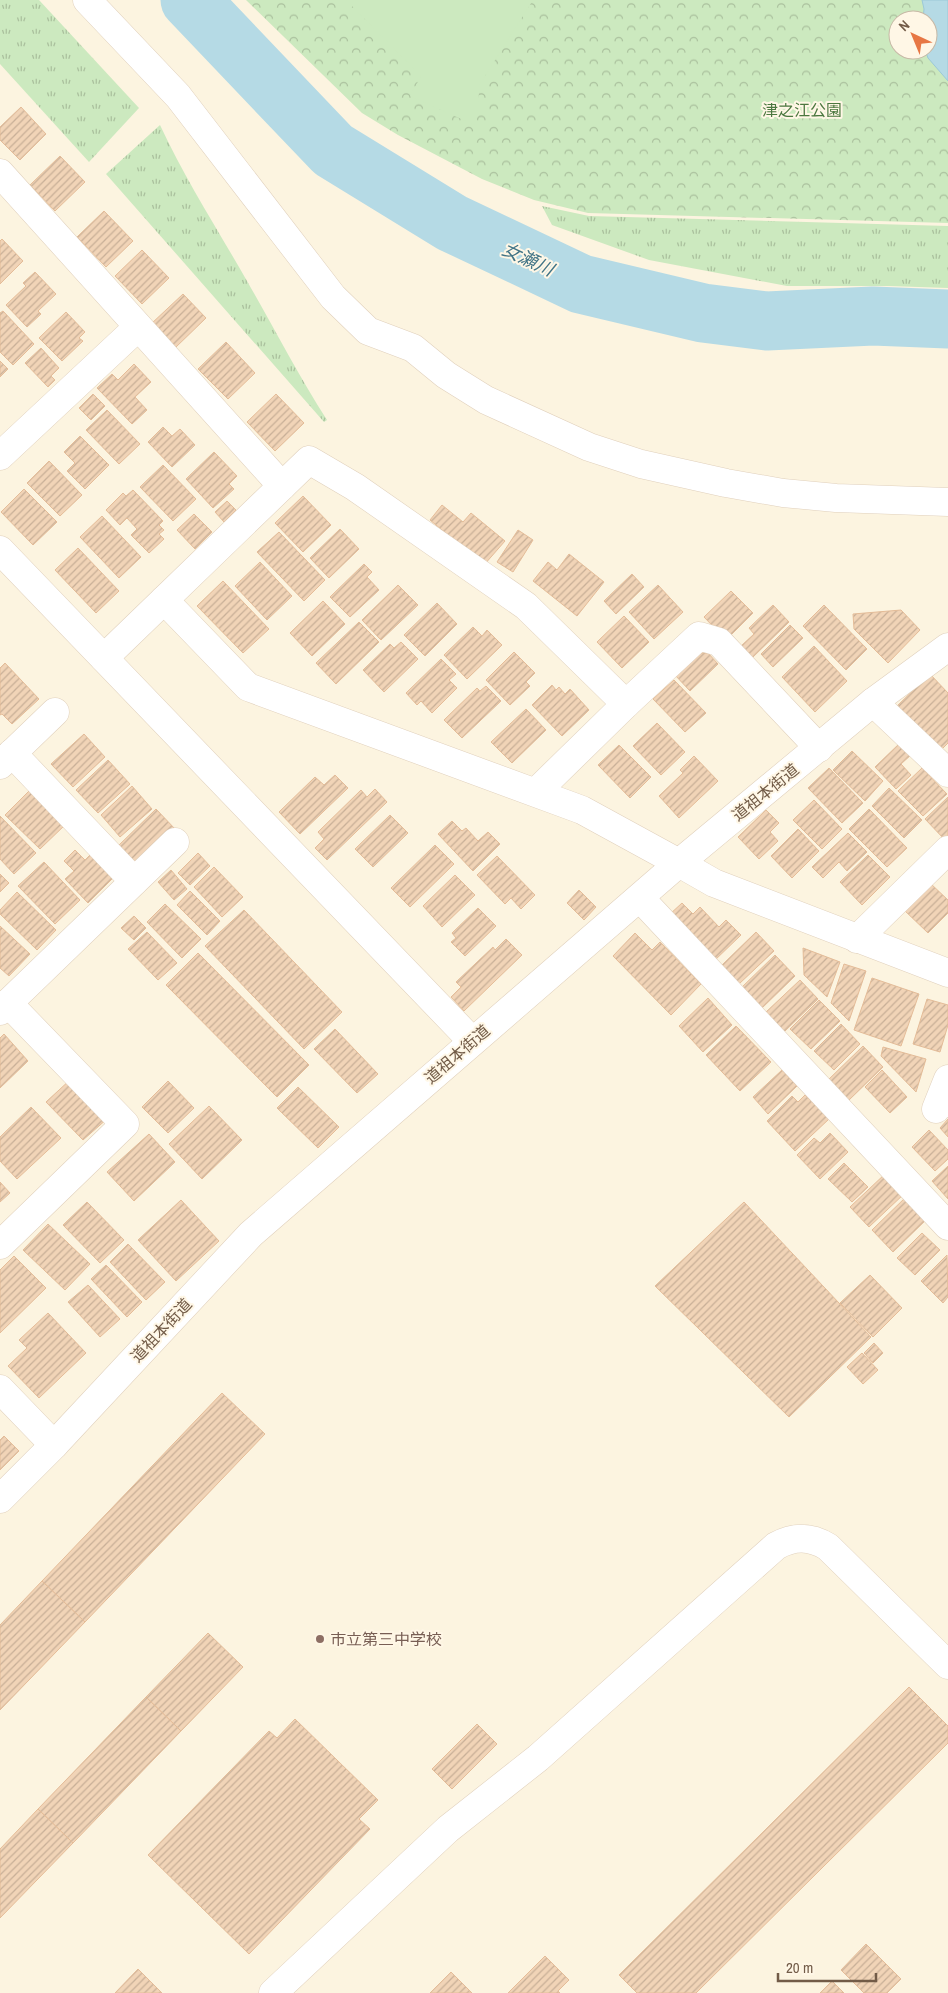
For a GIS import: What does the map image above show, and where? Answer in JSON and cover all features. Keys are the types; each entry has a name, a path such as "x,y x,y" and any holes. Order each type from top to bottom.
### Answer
{"street":[{"path":"87,0 178,96 333,297 368,331 413,348 446,375 486,400 589,447 641,464 726,483 783,493 836,498 948,502"},
{"path":"0,173 282,486"},
{"path":"0,456 138,327"},
{"path":"104,658 309,460 355,487 526,606 626,704"},
{"path":"0,550 472,1041"},
{"path":"164,600 248,687 582,810 714,883 948,973"},
{"path":"536,792 699,636 719,642 819,748"},
{"name":"道祖本街道","path":"0,1499 54,1445 251,1234 679,863 873,702 948,647"},
{"path":"873,702 948,773"},
{"path":"55,712 6,759 134,881"},
{"path":"0,1245 125,1124 4,1007 175,842"},
{"path":"857,939 948,850"},
{"path":"640,898 948,1226"},
{"path":"936,1109 948,1079"},
{"path":"0,1389 54,1445"},
{"path":"273,1993 448,1829 538,1758 768,1552 784,1542 802,1538 811,1539 828,1546 948,1665"}],"green space":[{"path":"0,0 39,0 139,108 89,162 0,64"},
{"name":"津之江公園","path":"246,0 948,0 948,223 588,213 534,200 482,179 398,135 362,113"},
{"path":"346,0 533,0 480,84 477,126 410,96 421,76"},
{"path":"160,125 191,185 327,420 324,422 106,174"},
{"path":"542,206 589,216 948,226 948,288 787,286 649,260 552,225"}],"water":[{"path":"922,0 948,0 948,81 930,60 938,60 938,10 924,9"}],"building":[{"path":"21,107 46,134 20,160 0,140 0,127"},
{"path":"60,156 85,182 55,211 30,185"},
{"path":"104,211 133,241 106,267 77,237"},
{"path":"2,239 23,261 0,284 0,241"},
{"path":"142,250 169,278 142,304 115,276"},
{"path":"35,272 56,294 38,311 41,314 27,327 6,305 26,286 23,283"},
{"path":"183,294 206,318 175,348 151,324"},
{"path":"3,311 34,344 13,365 0,352 0,313"},
{"path":"66,312 85,332 79,338 83,341 62,361 39,338"},
{"path":"226,342 255,373 228,399 198,369"},
{"path":"41,348 59,368 51,376 55,380 48,387 25,363"},
{"path":"0,361 8,369 0,377"},
{"path":"134,364 151,382 135,397 147,410 132,424 97,388 112,374 118,380"},
{"path":"93,394 105,406 91,420 79,408"},
{"path":"276,394 304,423 275,451 247,422"},
{"path":"107,410 140,444 119,464 86,430"},
{"path":"163,427 172,436 180,429 195,445 172,467 148,442"},
{"path":"80,436 109,465 85,489 67,471 75,463 64,452"},
{"path":"214,452 237,476 229,484 234,489 213,508 186,479"},
{"path":"49,461 82,495 60,516 27,483"},
{"path":"163,465 196,499 173,521 140,487"},
{"path":"24,489 57,522 33,545 1,512"},
{"path":"133,490 163,521 159,525 164,530 159,534 164,539 149,553 131,535 137,529 127,518 120,525 106,510 123,493 126,496"},
{"path":"303,496 331,525 303,552 275,523"},
{"path":"227,501 236,510 224,522 215,512"},
{"path":"442,505 463,522 471,513 505,541 484,565 430,520"},
{"path":"194,514 212,532 195,549 177,530"},
{"path":"102,516 141,557 119,578 80,537"},
{"path":"340,529 359,549 329,578 310,558"},
{"path":"518,530 533,540 513,572 497,562"},
{"path":"279,532 325,580 304,601 257,552"},
{"path":"78,548 119,591 96,613 55,570"},
{"path":"569,554 604,582 577,616 533,581 548,562 557,570"},
{"path":"260,562 292,596 267,620 235,586"},
{"path":"364,564 372,572 367,577 379,590 350,617 330,597"},
{"path":"632,574 644,587 616,614 604,601"},
{"path":"223,581 269,629 243,653 197,606"},
{"path":"398,585 418,605 381,640 362,620"},
{"path":"658,585 683,612 654,639 629,612"},
{"path":"731,591 753,613 726,640 704,617"},
{"path":"323,601 345,624 312,656 290,633"},
{"path":"437,603 457,624 425,656 404,635"},
{"path":"773,605 789,622 752,658 741,646 754,634 749,628"},
{"path":"824,605 867,649 846,670 803,626"},
{"path":"901,610 920,630 888,663 854,629 853,614"},
{"path":"624,616 649,642 622,668 597,642"},
{"path":"359,622 379,642 336,684 316,663"},
{"path":"790,625 803,638 773,667 761,654"},
{"path":"473,627 482,636 487,630 502,645 467,679 444,655"},
{"path":"401,642 418,659 384,692 363,670 390,644 394,648"},
{"path":"814,646 847,681 815,712 782,677"},
{"path":"514,652 535,673 526,682 530,686 510,705 486,680"},
{"path":"695,653 708,653 718,664 690,691 674,674"},
{"path":"441,659 456,674 449,680 457,688 432,713 421,701 417,705 406,693"},
{"path":"5,663 39,699 12,724 2,714 0,715 0,668"},
{"path":"930,674 948,693 948,743 939,752 896,707"},
{"path":"674,680 706,713 685,732 653,699"},
{"path":"552,685 556,690 559,687 565,694 570,689 589,710 562,736 532,705"},
{"path":"486,686 501,701 462,738 444,720 477,688 480,691"},
{"path":"526,709 546,730 512,763 491,742"},
{"path":"657,723 685,752 661,775 633,746"},
{"path":"84,734 105,757 73,787 51,764"},
{"path":"901,742 912,754 901,764 911,775 896,789 875,767"},
{"path":"619,745 651,777 630,798 598,765"},
{"path":"852,751 883,781 865,801 833,770"},
{"path":"694,756 718,781 679,818 659,796 683,773 680,770"},
{"path":"108,760 130,784 98,813 76,790"},
{"path":"829,768 863,803 842,823 808,788"},
{"path":"922,768 947,794 923,816 898,791"},
{"path":"335,775 348,788 300,834 279,812 315,777 324,785"},
{"path":"132,786 152,809 120,837 101,815"},
{"path":"889,788 922,820 904,838 872,806"},
{"path":"31,789 66,824 40,849 5,815"},
{"path":"375,789 387,802 327,860 315,848 324,839 318,832 361,790 367,797"},
{"path":"948,797 948,837 945,840 925,819"},
{"path":"814,800 842,829 822,849 793,820"},
{"path":"156,809 176,830 137,868 117,847"},
{"path":"869,809 907,848 887,867 849,829"},
{"path":"766,810 779,823 770,832 778,841 759,859 738,837"},
{"path":"390,815 408,833 373,867 355,849"},
{"path":"0,816 36,853 14,874 0,859"},
{"path":"452,821 462,831 466,828 478,841 488,832 500,844 473,871 438,834"},
{"path":"798,829 819,851 792,878 771,856"},
{"path":"848,833 867,852 847,871 839,862 823,878 812,867"},
{"path":"435,845 454,864 410,907 391,888"},
{"path":"75,850 85,860 92,853 115,876 88,903 65,879 74,871 64,861"},
{"path":"198,853 210,866 190,885 178,873"},
{"path":"868,855 890,877 862,905 840,882"},
{"path":"497,856 535,895 521,909 511,898 505,904 477,875"},
{"path":"44,862 80,900 55,924 18,886"},
{"path":"214,867 243,897 222,917 194,887"},
{"path":"171,870 187,889 174,900 158,882"},
{"path":"0,874 9,883 0,892"},
{"path":"455,875 475,895 442,927 423,906"},
{"path":"930,883 948,900 948,913 928,933 903,909"},
{"path":"579,890 596,907 584,920 567,903"},
{"path":"190,891 220,921 207,935 177,905"},
{"path":"17,892 56,930 37,950 0,914 0,910"},
{"path":"682,903 693,914 700,907 719,927 726,920 741,935 713,962 669,915"},
{"path":"165,904 201,939 182,958 147,922"},
{"path":"478,908 496,926 465,956 451,942 456,938 452,933"},
{"path":"244,910 342,1012 304,1049 205,946"},
{"path":"134,916 146,928 134,940 121,928"},
{"path":"0,926 30,954 9,976 0,968"},
{"path":"147,932 177,963 158,980 128,949"},
{"path":"756,932 774,951 739,984 721,966"},
{"path":"635,933 652,950 660,942 701,984 671,1015 613,956"},
{"path":"506,939 522,955 464,1011 451,997 461,987 456,982 493,947 495,950"},
{"path":"803,948 840,962 827,997 804,975"},
{"path":"198,953 309,1065 277,1097 166,985"},
{"path":"775,955 795,976 760,1010 740,989"},
{"path":"844,964 866,971 849,1021 831,1003"},
{"path":"872,978 919,994 901,1046 854,1030"},
{"path":"800,980 818,999 784,1032 765,1013"},
{"path":"708,998 732,1025 703,1052 679,1026"},
{"path":"927,999 948,1005 948,1025 940,1052 913,1044"},
{"path":"819,1000 840,1021 811,1049 790,1029"},
{"path":"841,1024 860,1044 834,1070 814,1051"},
{"path":"736,1026 771,1062 740,1091 706,1055"},
{"path":"335,1029 378,1074 357,1093 314,1049"},
{"path":"4,1034 28,1061 0,1088 0,1038"},
{"path":"863,1046 883,1067 847,1102 827,1081"},
{"path":"883,1047 926,1059 916,1092 881,1056"},
{"path":"782,1070 797,1086 768,1114 753,1097"},
{"path":"882,1070 907,1097 890,1113 865,1087"},
{"path":"71,1079 108,1118 83,1140 46,1102"},
{"path":"168,1081 194,1108 168,1133 142,1107"},
{"path":"298,1087 339,1127 318,1148 277,1108"},
{"path":"805,1095 829,1119 795,1151 767,1121 792,1096 798,1102"},
{"path":"209,1106 242,1140 202,1179 169,1144"},
{"path":"31,1107 61,1138 17,1179 0,1161 0,1137"},
{"path":"948,1119 948,1137 940,1128"},
{"path":"929,1130 948,1150 948,1159 935,1171 912,1147"},
{"path":"830,1133 848,1152 820,1179 797,1155 814,1138 820,1143"},
{"path":"149,1134 175,1162 134,1201 107,1172"},
{"path":"844,1163 868,1187 852,1202 828,1179"},
{"path":"948,1166 948,1199 932,1181"},
{"path":"886,1173 905,1193 869,1227 850,1207"},
{"path":"0,1182 10,1193 0,1202"},
{"path":"908,1195 929,1217 893,1252 872,1230"},
{"path":"181,1200 219,1241 176,1281 138,1240"},
{"path":"87,1202 124,1240 100,1263 63,1225"},
{"path":"744,1202 871,1337 789,1417 655,1286"},
{"path":"48,1224 90,1264 65,1290 23,1250"},
{"path":"922,1233 940,1250 915,1275 897,1258"},
{"path":"128,1244 165,1282 146,1300 110,1262"},
{"path":"947,1255 948,1297 943,1303 921,1281"},
{"path":"14,1256 46,1288 0,1333 0,1270"},
{"path":"106,1265 142,1302 127,1317 91,1279"},
{"path":"870,1275 902,1308 873,1337 840,1303"},
{"path":"88,1285 120,1319 100,1337 68,1302"},
{"path":"48,1313 86,1353 39,1398 8,1366 27,1348 19,1340"},
{"path":"874,1343 883,1353 873,1363 864,1353"},
{"path":"862,1353 878,1370 863,1384 847,1367"},
{"path":"222,1393 265,1434 85,1622 42,1581"},
{"path":"4,1436 19,1451 0,1470 0,1440"},
{"path":"42,1581 85,1622 0,1710 0,1625"},
{"path":"208,1633 243,1667 181,1731 146,1697"},
{"path":"909,1687 948,1726 948,1743 696,1993 637,1993 619,1975"},
{"path":"146,1697 181,1731 73,1843 38,1809"},
{"path":"295,1719 378,1800 359,1819 370,1829 249,1954 148,1855 269,1731 277,1738"},
{"path":"477,1724 497,1744 452,1789 432,1769"},
{"path":"38,1809 73,1843 0,1918 0,1849"},
{"path":"866,1944 901,1979 887,1993 864,1993 841,1970"},
{"path":"545,1956 569,1980 558,1991 560,1993 508,1993"},
{"path":"138,1969 162,1993 115,1993"},
{"path":"451,1972 472,1993 430,1993"},
{"path":"832,1981 844,1993 820,1993"}],"waterway":[{"name":"女瀬川","path":"190,0 333,150 452,223 581,284 703,313 767,321 873,316 948,319"}],"place":[{"name":"市立第三中学校","path":"320,1639"}]}
